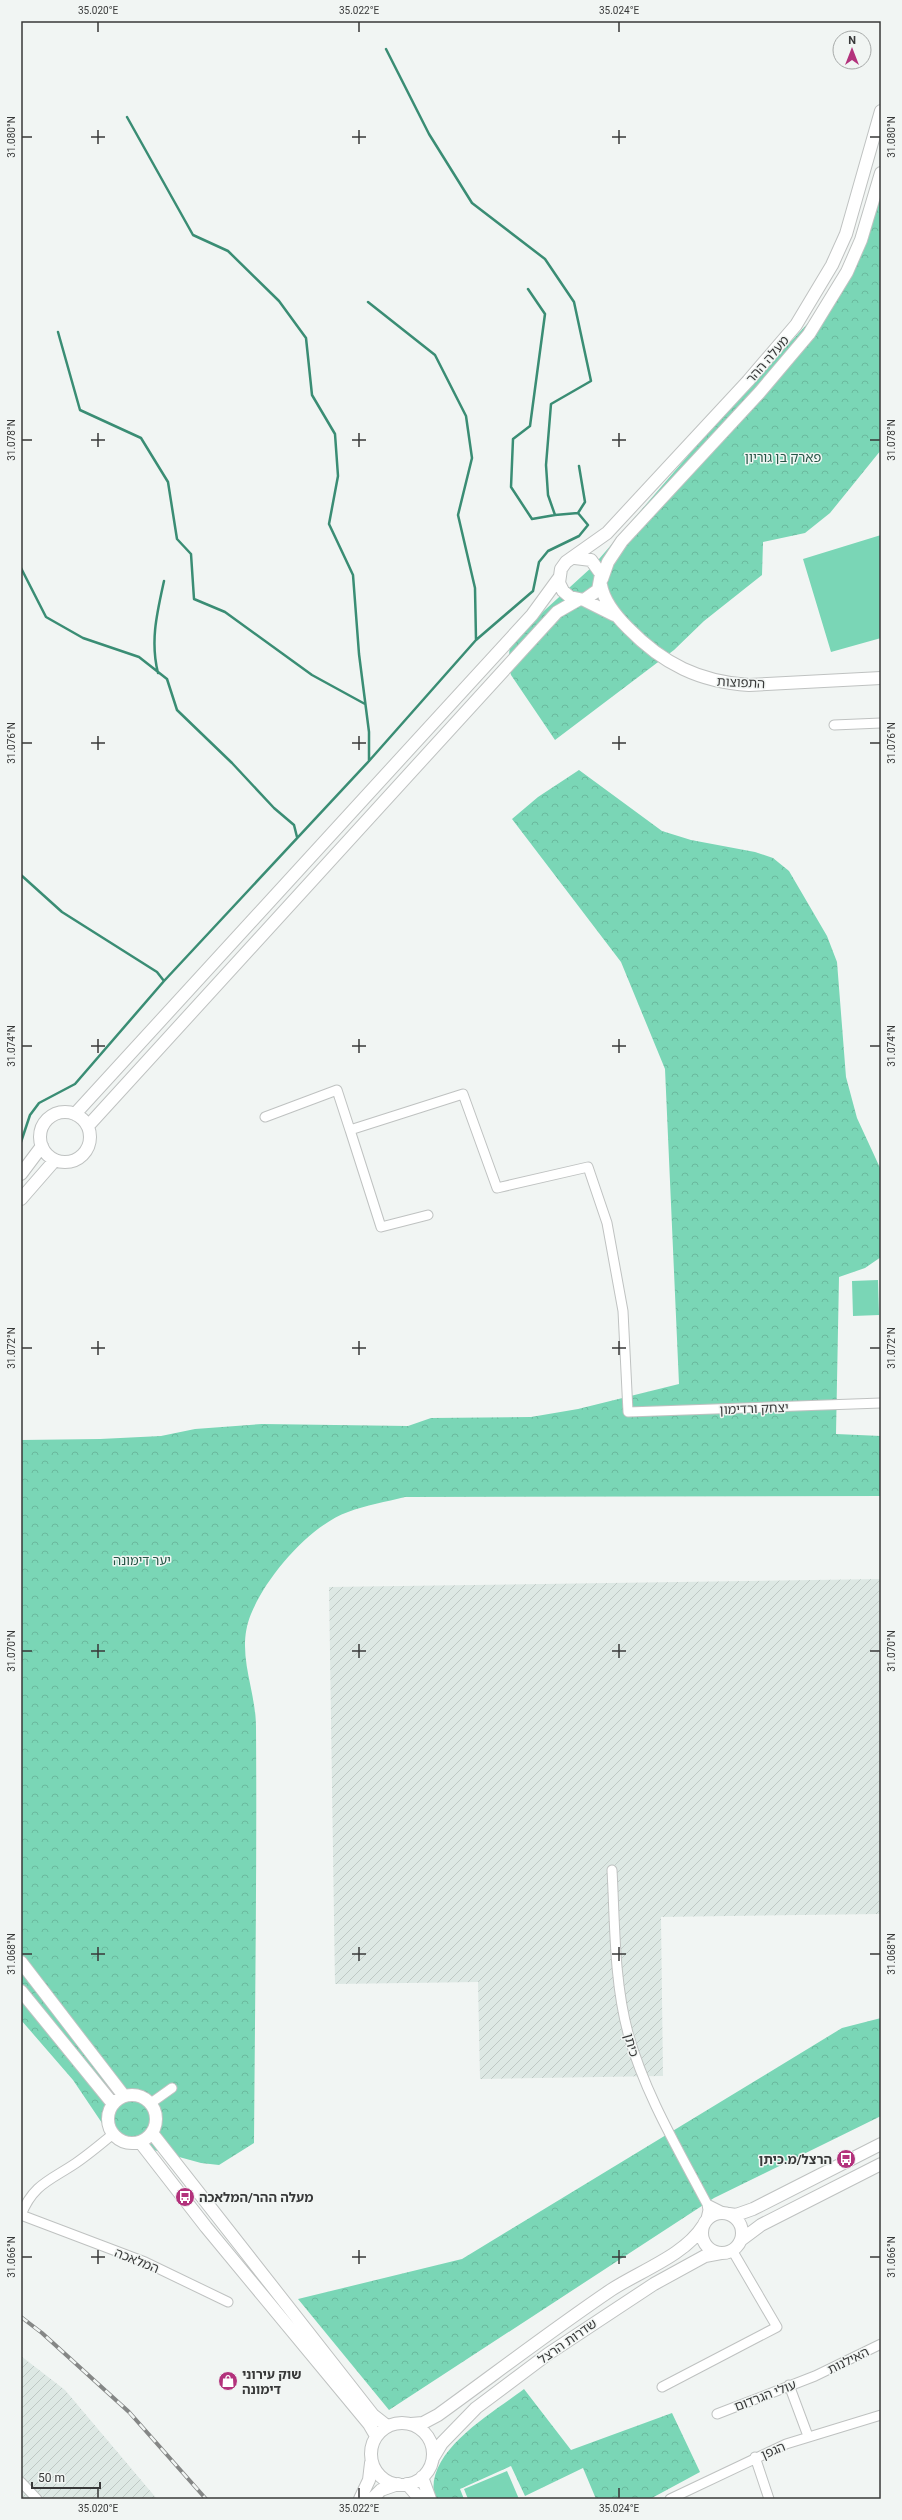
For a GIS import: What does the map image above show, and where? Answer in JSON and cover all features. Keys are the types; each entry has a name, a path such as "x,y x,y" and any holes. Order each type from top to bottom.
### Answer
{"main road":[{"name":"מעלה ההר","path":"575,558 607,533 748,381 796,325 832,265 846,234 881,111"},
{"name":"מעלה ההר","path":"601,582 608,562 622,541 760,392 810,334 847,272 861,240 881,173"},
{"path":"75,1114 532,615 559,578 563,565 575,558 591,560 599,568 601,582 595,595 556,612 88,1126"},
{"path":"559,578 560,587 566,594 581,600"},
{"name":"התפוצות","path":"601,582 608,604 621,621 640,640 669,663 711,681 749,685 881,678"},
{"name":"התפוצות","path":"581,600 621,621"},
{"path":"58,1112 75,1114 88,1126 90,1141 83,1154 70,1161 55,1160 42,1146 41,1129 51,1116 58,1112"},
{"path":"21,1174 42,1146"},
{"path":"21,1199 55,1160"},
{"path":"21,1962 124,2096"},
{"path":"21,1990 113,2104"},
{"path":"139,2095 151,2103 157,2121 152,2133 140,2142 128,2143 113,2134 108,2122 108,2116 113,2104 124,2096 139,2095"},
{"path":"152,2133 373,2415 387,2426"},
{"path":"140,2142 206,2227 369,2424 376,2436"},
{"path":"881,2144 753,2209 736,2215 714,2215 704,2224 702,2232 705,2244 715,2252 727,2252 762,2224 881,2164"},
{"path":"727,2214 739,2222 741,2227 741,2240"},
{"name":"שדרות הרצל","path":"412,2424 423,2423 438,2414 576,2314 628,2280 685,2247 697,2235 704,2224"},
{"name":"שדרות הרצל","path":"433,2458 446,2438 476,2408 548,2354 654,2284 705,2256 727,2252"},
{"path":"360,2499 371,2474 372,2444 376,2436 387,2426 399,2423 412,2424 428,2437 432,2445 433,2458 429,2468 422,2477 381,2490 372,2499"},
{"path":"371,2457 379,2476 402,2484 420,2499"},
{"path":"422,2477 430,2499"}],"street":[{"path":"834,725 881,723"},
{"path":"265,1117 337,1090 382,1227 428,1215"},
{"name":"יצחק ורדימון","path":"350,1130 463,1094 497,1188 588,1167 607,1223 623,1311 628,1412 881,1403"},
{"name":"כיתן","path":"612,1870 616,1956 628,2032 638,2066 658,2110 707,2204"},
{"path":"151,2103 172,2088"},
{"path":"21,2215 29,2198 39,2186 75,2164 113,2134"},
{"path":"707,2204 727,2214"},
{"path":"704,2224 708,2210 707,2204"},
{"name":"המלאכה","path":"21,2215 145,2262 228,2302"},
{"path":"662,2387 777,2327 727,2252"},
{"name":"האילנות","path":"814,2376 881,2344"},
{"name":"עולי הגרדום","path":"717,2414 814,2376"},
{"path":"789,2385 808,2436"},
{"name":"הגפן","path":"670,2499 755,2457 808,2436 881,2415"},
{"path":"755,2457 769,2499"},
{"path":"21,2482 37,2499"}],"shaded area":[{"path":"881,1579 881,1914 661,1917 663,2076 480,2079 478,1982 335,1984 329,1587"},
{"path":"21,2356 65,2390 157,2499 21,2499"}],"green space":[{"name":"פארק בן גוריון","path":"881,184 881,450 830,513 805,533 763,542 762,575 704,621 674,650 555,740 511,675 508,665 510,645 522,631 593,566 717,422 844,284"},
{"path":"881,535 881,638 831,652 803,559"},
{"name":"יער דימונה","path":"579,770 662,831 691,840 755,852 773,858 789,871 827,936 837,962 846,1077 857,1118 881,1170 881,1257 865,1268 839,1277 836,1434 881,1436 881,1496 405,1497 369,1505 348,1512 333,1519 304,1541 290,1554 267,1584 251,1614 245,1643 256,1727 254,2143 219,2165 201,2163 150,2149 104,2126 73,2080 21,2020 21,1440 100,1439 161,1436 195,1429 262,1424 408,1426 431,1418 531,1417 578,1409 679,1384 665,1069 621,962 512,819 538,797"},
{"path":"878,1280 879,1315 853,1316 852,1281"},
{"path":"881,2018 881,2116 714,2198 389,2410 298,2299 462,2259 842,2028"},
{"path":"524,2389 571,2450 672,2413 700,2472 650,2499 596,2499 583,2468 525,2496 511,2466 460,2489 464,2499 435,2499 434,2482 439,2465 449,2450 463,2435"},
{"path":"507,2471 519,2499 468,2499 464,2489"}],"waterway":[{"path":"21,1142 30,1115 39,1103 75,1084 164,981 369,761 476,640 533,591 539,562 548,551 579,536 588,525 578,513 555,515 548,495 546,465 551,404 591,381 574,302 545,259 472,203 429,134 386,49"},
{"path":"127,117 193,235 228,251 279,301 306,338 312,395 335,434 338,476 329,524 353,575 359,654 369,732 369,761"},
{"path":"528,289 545,314 530,426 513,439 511,487 532,519 555,515"},
{"path":"368,302 435,355 466,416 472,458 458,515 475,588 476,640"},
{"path":"58,332 80,410 141,438 168,482 177,539 191,554 194,599 225,612 312,675 365,704"},
{"path":"578,513 585,502 579,466"},
{"path":"21,568 46,617 83,638 139,657 167,679 177,710 232,763 274,808 294,825 297,837"},
{"path":"158,673 155,650 155,627 164,581"},
{"path":"21,875 62,912 157,972 164,981"}],"railway":[{"path":"21,2317 42,2333 129,2412 206,2499"}],"place":[{"name":"הרצל/מ.כיתן","path":"846,2159"},
{"name":"מעלה ההר/המלאכה","path":"185,2197"},
{"name":"שוק עירוני דימונה","path":"228,2381"}]}
